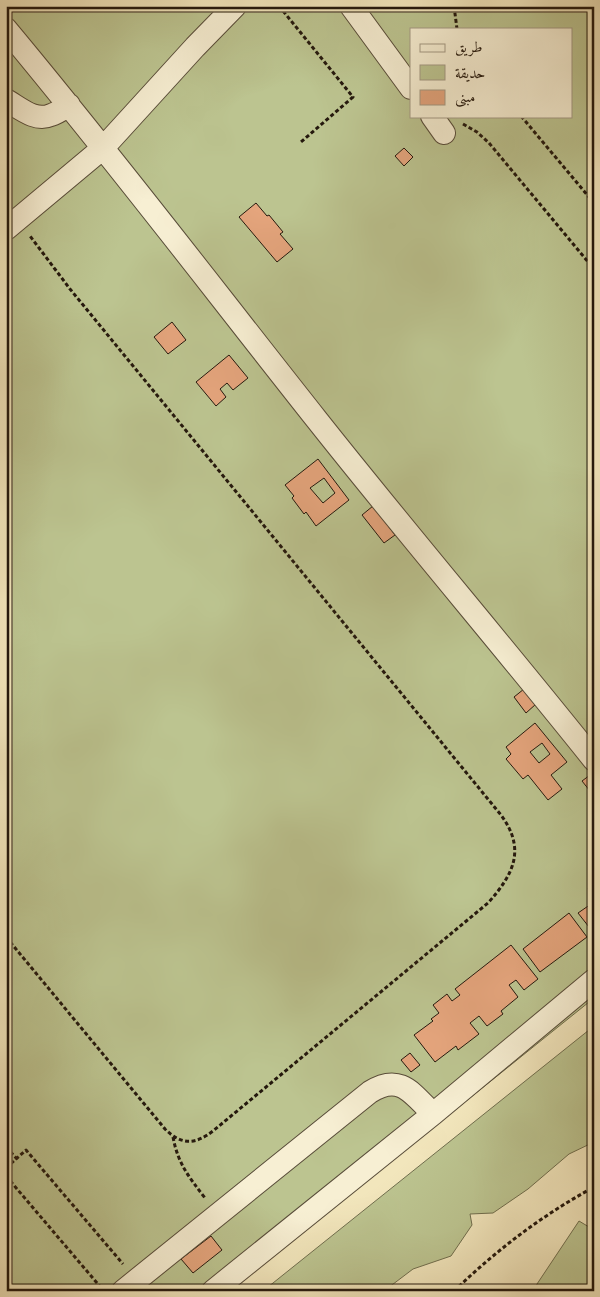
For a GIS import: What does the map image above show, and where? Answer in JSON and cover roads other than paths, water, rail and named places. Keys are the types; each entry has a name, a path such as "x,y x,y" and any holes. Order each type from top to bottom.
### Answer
{"street":[{"path":"13,224 103,148 235,6"},
{"path":"351,6 410,87"},
{"path":"6,29 70,105 319,422 594,760"},
{"path":"6,100 34,116 43,117 52,115 70,105"},
{"path":"213,1291 433,1114 594,980"},
{"path":"130,1285 379,1086 390,1084 401,1086 411,1092 433,1114"}]}
